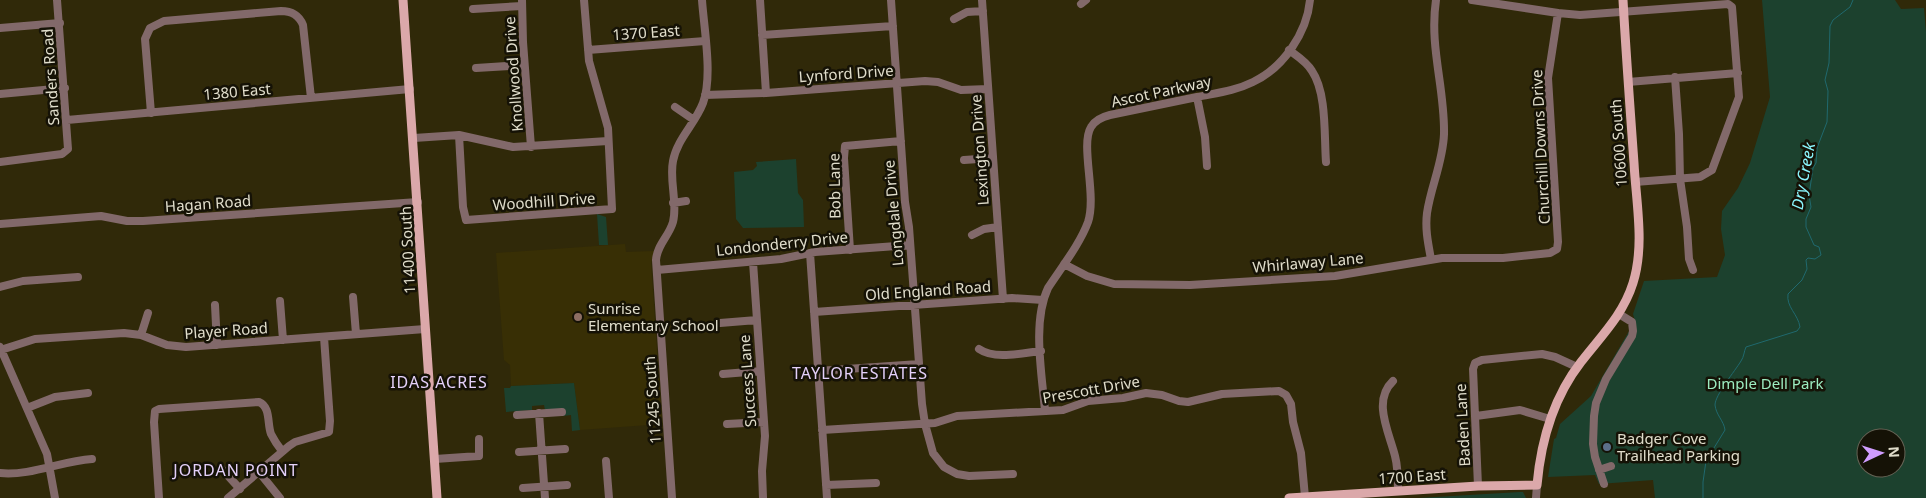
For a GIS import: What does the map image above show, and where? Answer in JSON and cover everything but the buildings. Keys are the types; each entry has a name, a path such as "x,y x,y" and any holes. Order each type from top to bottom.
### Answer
{"main road":[{"name":"11400 South","path":"403,0 414,138 437,498"},
{"name":"10600 South","path":"1537,485 1541,456 1550,419 1566,383 1619,314 1633,282 1637,266 1639,239 1623,0"},
{"name":"1700 East","path":"1289,498 1478,486 1537,485"}],"street":[{"name":"Sanders Road","path":"0,162 59,155 67,152 69,146 57,0"},
{"name":"Woodhill Drive","path":"459,135 463,206 466,220 612,209 606,120 590,70 584,0"},
{"name":"11245 South","path":"672,498 656,260 658,248 673,223 673,159 680,140 694,120 705,95 707,70 702,0"},
{"path":"760,0 766,93"},
{"name":"Longdale Drive","path":"891,0 905,209 910,245 925,424 933,453 938,461 950,471 969,476 1013,474"},
{"name":"Lexington Drive","path":"982,0 1003,299"},
{"name":"Ascot Parkway","path":"1045,411 1039,325 1043,300 1084,232 1090,214 1091,194 1088,143 1091,126 1096,121 1110,115 1234,89 1255,82 1274,68 1289,50 1305,25 1310,0"},
{"path":"1431,259 1427,239 1427,213 1441,161 1444,132 1434,35 1436,0"},
{"path":"1472,0 1580,15 1728,4 1732,7 1739,97 1712,170 1700,177 1635,182"},
{"path":"472,9 522,3"},
{"name":"Knollwood Drive","path":"522,3 524,65 531,137 530,146"},
{"path":"151,113 145,46 147,33 154,25 164,21 281,11 292,12 300,18 304,29 311,98"},
{"path":"954,18 967,12 983,11"},
{"name":"Churchill Downs Drive","path":"1557,249 1558,232 1548,78 1558,13"},
{"path":"0,28 60,23"},
{"path":"762,35 893,26"},
{"name":"1370 East","path":"588,50 705,42"},
{"path":"1289,50 1312,70 1318,81 1322,99 1326,162"},
{"path":"476,68 524,65"},
{"path":"1628,82 1738,73"},
{"path":"1675,78 1680,179 1687,227 1688,252 1693,270"},
{"name":"Lynford Drive","path":"705,95 932,82 961,90 988,88"},
{"path":"0,94 65,88"},
{"name":"1380 East","path":"67,120 410,89"},
{"path":"1197,97 1205,137 1207,166"},
{"path":"675,107 694,120"},
{"path":"414,138 459,135 506,146 608,141"},
{"name":"Bob Lane","path":"850,250 844,158 845,146 901,141"},
{"path":"964,160 993,158"},
{"path":"673,202 686,201"},
{"name":"Hagan Road","path":"0,224 101,216 127,221 143,221 418,202"},
{"path":"972,235 984,229 998,227"},
{"name":"Londonderry Drive","path":"656,270 753,262 788,258 810,253 910,245"},
{"name":"Whirlaway Lane","path":"1064,264 1087,276 1114,284 1190,285 1336,276 1431,259 1456,257 1503,258 1540,255 1557,249"},
{"path":"810,253 827,498"},
{"name":"Success Lane","path":"753,262 765,436 762,471 764,498"},
{"path":"0,287 23,281 78,277"},
{"path":"353,297 356,334"},
{"name":"Old England Road","path":"814,312 1003,299 1030,298 1043,300"},
{"path":"280,301 282,340"},
{"path":"214,306 217,345"},
{"path":"141,335 148,313"},
{"path":"1604,484 1593,444 1593,423 1596,403 1606,379 1634,332 1632,322 1619,314"},
{"path":"720,323 757,320"},
{"name":"Player Road","path":"1,349 22,342 48,338 124,333 141,335 176,347 426,329"},
{"path":"228,498 295,442 329,432 330,421 324,336"},
{"path":"1,349 42,441 50,466 55,498"},
{"path":"979,349 986,354 995,355 1041,352"},
{"name":"Baden Lane","path":"1478,486 1473,369 1475,363 1482,360 1542,354 1555,357 1577,367"},
{"path":"818,371 919,364"},
{"path":"723,374 760,371"},
{"path":"1393,381 1387,386 1384,393 1383,407 1384,420 1395,456 1398,491"},
{"name":"Prescott Drive","path":"822,430 925,424 957,416 1069,409 1095,400 1123,398 1146,392 1188,402 1222,394 1278,391 1286,395 1291,404 1294,428 1301,453 1305,497"},
{"path":"27,408 55,397 88,393"},
{"path":"159,498 154,422 155,411 159,409 259,402 264,404 267,409 270,432 282,451"},
{"path":"1476,416 1520,410 1550,419"},
{"path":"517,415 562,412"},
{"path":"539,413 545,498"},
{"path":"727,424 764,422"},
{"path":"435,460 479,456 479,439"},
{"path":"520,452 564,449"},
{"path":"0,473 25,472 73,460 92,458"},
{"path":"606,461 609,498"},
{"path":"1599,470 1611,466"},
{"path":"221,468 240,489"},
{"path":"259,472 280,498"},
{"path":"826,485 876,483"},
{"path":"523,488 567,485"},
{"path":"1536,498 1537,485"}],"shaded area":[{"name":"Sunrise Elementary School","path":"625,244 626,252 654,251 651,263 662,424 580,430 574,383 511,386 510,365 504,360 496,253"}],"green space":[{"name":"Dimple Dell Park","path":"1762,0 1895,0 1901,9 1924,8 1926,32 1926,498 1655,498 1653,480 1599,484 1595,475 1548,477 1554,439 1560,424 1591,396 1635,321 1633,314 1644,281 1717,277 1725,255 1721,229 1722,211 1738,188 1750,163 1770,97"},
{"path":"796,159 798,193 803,200 804,227 743,228 736,219 734,172 753,170 757,166 756,162"},
{"path":"597,214 606,217 608,245 599,245"},
{"path":"574,383 580,430 572,431 571,415 563,416 563,409 545,410 544,405 532,406 532,410 506,412 504,388"},
{"path":"1523,492 1526,498 1418,498"}],"waterway":[{"name":"Dry Creek","path":"1703,498 1706,461 1725,430 1715,405 1718,395 1742,359 1746,347 1797,331 1800,327 1790,307 1788,294 1802,280 1807,269 1806,260 1808,258 1815,259 1821,255 1819,247 1814,245 1806,227 1806,219 1811,207 1809,195 1813,168 1816,163 1817,148 1827,122 1828,91 1825,80 1829,63 1830,26 1833,20 1850,7 1853,0"}],"place":[{"name":"Sunrise Elementary School","path":"578,317"},
{"name":"Badger Cove Trailhead Parking","path":"1607,447"}],"district":[{"name":"TAYLOR ESTATES","path":"860,373"},
{"name":"IDAS ACRES","path":"439,382"},
{"name":"JORDAN POINT","path":"236,470"}]}
